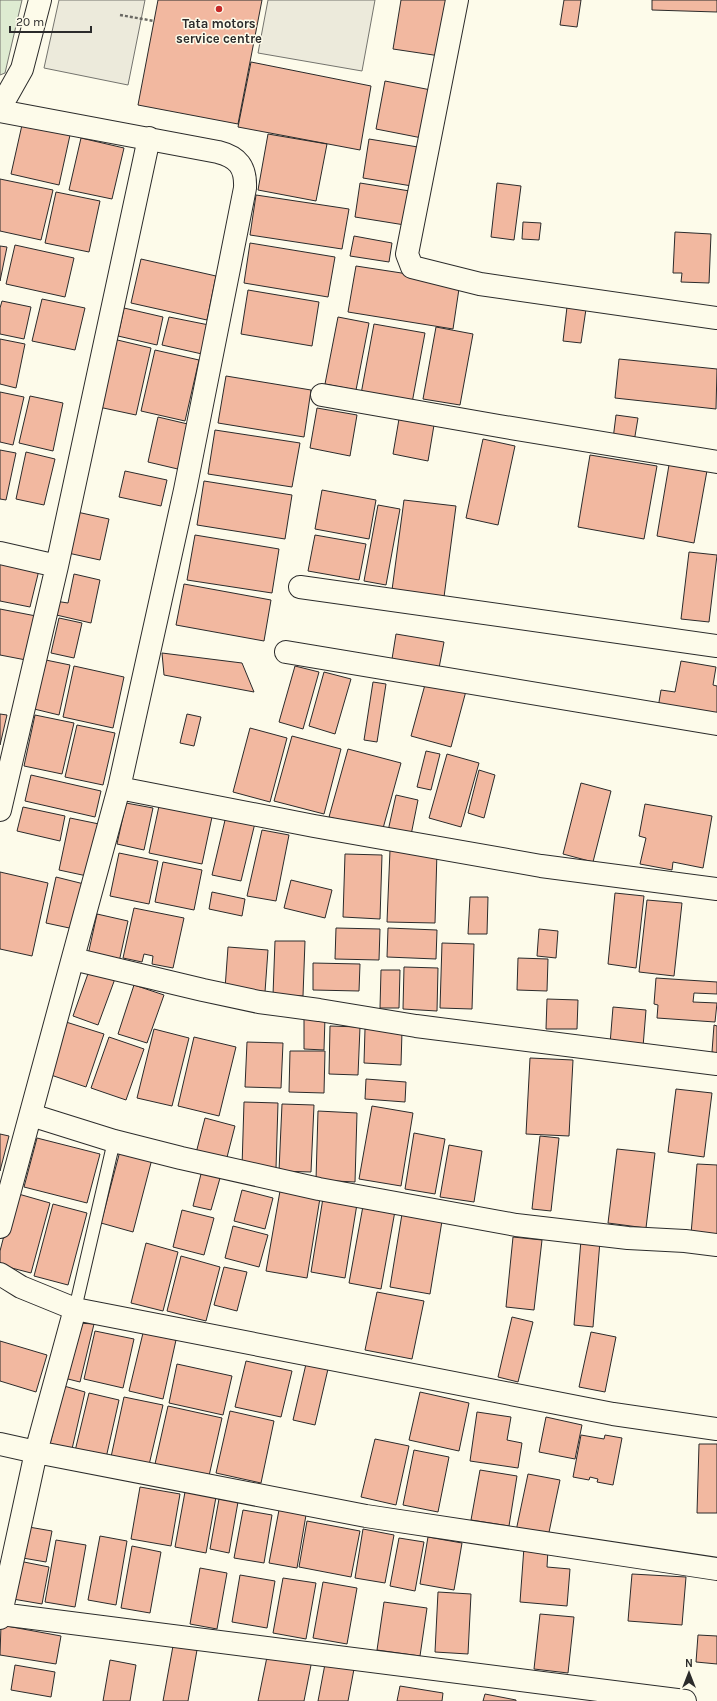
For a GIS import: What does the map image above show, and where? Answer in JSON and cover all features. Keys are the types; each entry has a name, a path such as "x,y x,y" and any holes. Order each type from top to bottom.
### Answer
{"street":[{"path":"0,1227 119,788 185,490 246,179 238,161 231,155 0,110 22,69 40,0"},
{"path":"457,0 407,254 412,267 480,284 717,318"},
{"path":"0,810 57,566 149,138"},
{"path":"322,395 717,462"},
{"path":"0,553 57,566"},
{"path":"300,587 717,646"},
{"path":"286,652 717,724"},
{"path":"119,788 314,826 541,866 717,889"},
{"path":"73,958 203,990 259,1002 416,1026 717,1064"},
{"path":"31,1115 114,1141 181,1158 318,1189 516,1225 628,1238 685,1241 717,1245"},
{"path":"0,1274 20,1287 75,1309 613,1414 717,1429"},
{"path":"75,1309 36,1452 0,1616 685,1701"},
{"path":"0,1444 366,1516 717,1569"}],"lane":[{"path":"75,1309 114,1141"}],"path":[{"path":"120,15 154,21"}],"green space":[{"path":"0,0 22,0 5,73 0,75"}],"shaded area":[{"path":"59,0 145,0 128,85 44,68"},
{"path":"268,0 375,0 362,71 258,53"}],"building":[{"path":"158,0 262,0 238,124 138,105"},
{"path":"401,0 449,0 440,56 393,49"},
{"path":"564,0 581,0 577,27 560,25"},
{"path":"652,0 717,0 717,12 652,10"},
{"path":"251,62 371,86 360,150 238,127"},
{"path":"385,81 431,90 422,138 376,129"},
{"path":"24,116 72,126 59,185 11,174"},
{"path":"268,134 327,144 316,201 258,190"},
{"path":"81,138 124,148 112,199 69,190"},
{"path":"369,139 424,148 418,187 363,178"},
{"path":"0,179 53,190 41,240 0,231"},
{"path":"360,183 416,192 411,226 355,217"},
{"path":"497,183 521,186 514,240 491,237"},
{"path":"56,192 100,201 89,252 45,243"},
{"path":"256,195 349,209 342,249 250,235"},
{"path":"523,222 541,223 539,240 522,239"},
{"path":"675,232 711,234 709,283 681,282 682,273 673,273"},
{"path":"354,236 392,243 389,262 350,256"},
{"path":"250,243 335,257 328,297 244,283"},
{"path":"15,245 74,258 65,297 6,284"},
{"path":"0,246 7,247 0,281"},
{"path":"141,259 216,276 207,320 131,303"},
{"path":"356,266 460,282 453,329 348,312"},
{"path":"248,290 319,302 312,346 241,334"},
{"path":"42,299 85,308 75,350 32,341"},
{"path":"2,301 31,307 24,339 0,334 0,308"},
{"path":"567,307 586,309 581,343 563,341"},
{"path":"124,308 163,317 157,345 118,336"},
{"path":"169,317 209,325 202,354 162,345"},
{"path":"338,317 369,323 356,390 325,384"},
{"path":"374,324 425,333 412,403 361,394"},
{"path":"436,327 473,334 460,405 423,399"},
{"path":"109,338 151,348 136,415 94,406"},
{"path":"0,339 25,344 16,388 0,384"},
{"path":"155,350 199,360 185,421 141,411"},
{"path":"619,359 717,369 716,409 615,398"},
{"path":"226,376 311,390 304,437 218,423"},
{"path":"0,392 24,397 13,445 0,442"},
{"path":"30,396 63,403 53,451 19,443"},
{"path":"317,408 357,415 350,456 310,448"},
{"path":"616,415 638,418 634,442 613,439"},
{"path":"158,417 192,425 182,470 148,462"},
{"path":"399,419 434,425 428,461 393,454"},
{"path":"215,430 300,443 292,487 208,474"},
{"path":"483,439 515,446 498,525 466,518"},
{"path":"0,450 16,453 6,500 0,499"},
{"path":"26,452 55,459 44,505 16,499"},
{"path":"590,455 657,466 644,539 578,527"},
{"path":"670,459 708,465 694,543 657,536"},
{"path":"125,471 167,480 161,506 119,497"},
{"path":"204,481 292,495 285,539 197,525"},
{"path":"322,490 376,500 369,539 315,529"},
{"path":"404,500 456,506 444,597 392,590"},
{"path":"378,505 400,509 386,585 364,581"},
{"path":"77,512 109,519 100,560 68,553"},
{"path":"195,535 279,549 272,593 187,580"},
{"path":"315,535 366,544 359,580 308,571"},
{"path":"689,552 717,555 709,622 681,619"},
{"path":"0,557 40,566 30,607 0,601"},
{"path":"74,574 100,580 91,623 52,614 55,601 68,603"},
{"path":"184,584 271,600 264,641 176,625"},
{"path":"0,609 36,616 26,660 0,655"},
{"path":"59,618 82,623 74,658 51,653"},
{"path":"396,634 444,642 439,668 392,659"},
{"path":"162,653 242,663 254,692 164,675"},
{"path":"41,659 70,665 59,715 30,708"},
{"path":"681,661 716,667 713,685 717,686 717,719 658,708 661,690 675,692"},
{"path":"74,666 124,677 113,728 63,717"},
{"path":"295,666 319,672 303,729 279,722"},
{"path":"324,672 351,679 335,734 309,726"},
{"path":"426,681 466,691 451,747 411,736"},
{"path":"373,682 386,684 377,742 364,740"},
{"path":"0,714 7,715 0,745"},
{"path":"187,714 201,717 194,746 180,743"},
{"path":"35,715 74,723 62,774 24,766"},
{"path":"77,725 115,733 103,785 65,777"},
{"path":"250,728 287,738 270,802 233,792"},
{"path":"292,736 341,749 324,814 274,801"},
{"path":"348,749 401,763 382,832 329,817"},
{"path":"426,751 440,754 431,790 417,787"},
{"path":"447,754 479,763 461,827 429,818"},
{"path":"479,770 495,775 484,818 468,813"},
{"path":"31,775 101,791 95,817 25,801"},
{"path":"581,783 611,791 593,862 563,854"},
{"path":"396,795 418,800 411,835 388,831"},
{"path":"126,803 153,808 144,850 117,844"},
{"path":"645,804 712,816 703,868 673,862 672,870 640,864 646,838 639,836"},
{"path":"159,806 212,817 202,864 149,853"},
{"path":"23,807 65,816 60,841 17,831"},
{"path":"226,816 255,823 241,881 212,875"},
{"path":"70,818 99,824 87,876 59,870"},
{"path":"262,830 289,835 276,901 247,896"},
{"path":"390,850 437,851 435,923 387,922"},
{"path":"119,853 158,861 149,904 110,896"},
{"path":"345,854 382,855 380,919 343,917"},
{"path":"163,862 202,870 194,910 155,902"},
{"path":"0,872 48,883 32,956 0,949"},
{"path":"56,877 84,884 74,929 46,923"},
{"path":"291,880 332,890 325,918 284,908"},
{"path":"212,892 245,899 242,916 209,909"},
{"path":"615,893 644,896 636,968 608,964"},
{"path":"470,897 488,897 487,934 468,934"},
{"path":"647,900 682,903 674,976 639,972"},
{"path":"134,908 184,918 173,968 152,964 153,956 144,954 142,962 123,958"},
{"path":"97,914 128,921 119,962 88,955"},
{"path":"336,928 380,929 379,960 335,959"},
{"path":"388,928 437,930 436,959 387,957"},
{"path":"539,929 558,931 556,958 537,956"},
{"path":"275,941 305,941 303,996 273,995"},
{"path":"442,943 474,944 472,1009 440,1008"},
{"path":"228,947 268,950 265,992 225,989"},
{"path":"518,958 548,959 547,991 517,990"},
{"path":"313,963 360,964 359,991 313,990"},
{"path":"404,967 438,968 437,1011 403,1009"},
{"path":"90,968 116,976 98,1025 73,1016"},
{"path":"381,970 400,970 399,1008 380,1008"},
{"path":"656,978 717,982 717,994 694,993 693,1002 717,1003 715,1022 657,1018 658,1005 654,1004"},
{"path":"134,985 164,995 147,1043 118,1034"},
{"path":"547,999 578,1000 577,1029 546,1029"},
{"path":"613,1007 646,1010 643,1047 610,1044"},
{"path":"304,1017 325,1017 324,1050 304,1049"},
{"path":"66,1022 104,1034 86,1087 48,1074"},
{"path":"714,1025 717,1026 717,1053 712,1052"},
{"path":"330,1026 360,1027 358,1075 329,1074"},
{"path":"154,1029 189,1038 172,1106 137,1098"},
{"path":"365,1029 402,1031 401,1065 364,1063"},
{"path":"109,1037 144,1049 126,1100 91,1088"},
{"path":"194,1037 236,1047 219,1116 178,1106"},
{"path":"247,1042 283,1043 281,1088 245,1087"},
{"path":"290,1051 325,1051 324,1093 289,1092"},
{"path":"530,1058 573,1060 569,1136 526,1134"},
{"path":"366,1079 406,1082 405,1102 365,1099"},
{"path":"676,1089 712,1093 704,1157 668,1152"},
{"path":"244,1102 278,1103 276,1168 242,1167"},
{"path":"282,1104 314,1105 311,1172 279,1171"},
{"path":"372,1106 413,1113 401,1186 359,1179"},
{"path":"318,1111 357,1113 355,1182 316,1180"},
{"path":"205,1118 235,1126 225,1165 195,1157"},
{"path":"414,1133 445,1139 435,1194 405,1189"},
{"path":"0,1134 9,1136 0,1171"},
{"path":"540,1136 559,1138 551,1211 532,1209"},
{"path":"37,1138 100,1154 87,1203 24,1187"},
{"path":"449,1145 482,1151 474,1202 440,1197"},
{"path":"617,1149 655,1153 646,1228 608,1223"},
{"path":"120,1151 152,1159 133,1232 101,1223"},
{"path":"697,1164 717,1165 717,1236 691,1234"},
{"path":"203,1166 222,1171 211,1210 193,1206"},
{"path":"242,1190 273,1198 265,1229 234,1221"},
{"path":"280,1191 320,1198 307,1278 266,1271"},
{"path":"15,1193 50,1203 31,1273 0,1265 0,1251"},
{"path":"323,1198 357,1204 345,1278 311,1272"},
{"path":"53,1204 87,1213 68,1285 34,1276"},
{"path":"363,1206 395,1211 381,1289 349,1283"},
{"path":"182,1210 214,1218 204,1255 173,1247"},
{"path":"402,1214 442,1221 430,1294 390,1287"},
{"path":"233,1226 268,1235 259,1267 225,1258"},
{"path":"513,1237 542,1240 534,1310 506,1307"},
{"path":"581,1240 600,1241 593,1327 574,1325"},
{"path":"146,1243 178,1252 163,1311 131,1303"},
{"path":"181,1256 220,1267 206,1321 167,1311"},
{"path":"224,1267 247,1272 237,1311 214,1305"},
{"path":"377,1292 424,1301 412,1359 365,1350"},
{"path":"512,1317 533,1322 518,1382 498,1377"},
{"path":"78,1323 94,1324 80,1382 64,1378"},
{"path":"95,1331 134,1339 123,1388 84,1379"},
{"path":"591,1332 616,1337 605,1392 579,1387"},
{"path":"143,1333 176,1340 163,1399 129,1391"},
{"path":"0,1341 47,1355 36,1392 0,1381"},
{"path":"246,1361 292,1371 281,1417 235,1407"},
{"path":"177,1364 232,1376 223,1415 169,1403"},
{"path":"306,1364 328,1369 315,1425 293,1420"},
{"path":"64,1386 85,1392 72,1449 50,1444"},
{"path":"420,1392 469,1403 459,1451 409,1440"},
{"path":"89,1393 119,1400 106,1458 75,1451"},
{"path":"124,1397 163,1405 149,1465 111,1457"},
{"path":"168,1406 222,1418 209,1476 155,1464"},
{"path":"230,1411 274,1421 261,1483 216,1473"},
{"path":"477,1412 511,1417 507,1440 522,1443 518,1468 470,1461"},
{"path":"546,1417 582,1425 575,1459 539,1452"},
{"path":"581,1435 604,1439 605,1435 622,1438 613,1485 597,1482 598,1479 590,1477 589,1480 573,1477"},
{"path":"375,1439 409,1446 396,1505 361,1497"},
{"path":"699,1444 717,1444 717,1513 697,1513"},
{"path":"414,1450 449,1457 438,1512 403,1505"},
{"path":"480,1470 517,1476 509,1526 471,1520"},
{"path":"528,1474 560,1480 548,1537 516,1531"},
{"path":"140,1487 180,1494 171,1546 131,1539"},
{"path":"185,1492 216,1497 206,1553 175,1547"},
{"path":"219,1499 238,1502 229,1553 210,1549"},
{"path":"243,1510 272,1515 264,1563 234,1558"},
{"path":"279,1510 306,1515 297,1568 269,1563"},
{"path":"307,1521 360,1531 351,1577 299,1567"},
{"path":"23,1526 52,1531 46,1562 17,1557"},
{"path":"363,1529 394,1535 385,1583 355,1578"},
{"path":"100,1536 127,1541 116,1605 88,1600"},
{"path":"428,1537 462,1543 454,1590 420,1584"},
{"path":"399,1538 424,1542 415,1591 390,1586"},
{"path":"56,1540 86,1545 75,1607 45,1602"},
{"path":"132,1546 161,1552 150,1613 121,1608"},
{"path":"524,1547 548,1549 547,1567 570,1569 567,1606 520,1602"},
{"path":"14,1560 49,1567 42,1604 7,1598"},
{"path":"200,1568 227,1573 217,1629 190,1624"},
{"path":"632,1574 686,1577 682,1625 628,1621"},
{"path":"240,1575 275,1581 267,1628 232,1622"},
{"path":"283,1578 316,1583 306,1639 273,1633"},
{"path":"323,1582 357,1588 347,1644 313,1638"},
{"path":"438,1592 471,1594 468,1654 435,1652"},
{"path":"384,1602 427,1608 420,1656 377,1650"},
{"path":"540,1614 574,1617 568,1673 534,1669"},
{"path":"1,1625 61,1636 56,1664 0,1655"},
{"path":"698,1635 717,1636 717,1664 696,1662"},
{"path":"173,1646 197,1650 188,1701 163,1701"},
{"path":"268,1652 312,1660 304,1701 258,1701"},
{"path":"110,1660 136,1665 130,1701 103,1701"},
{"path":"325,1664 354,1669 348,1701 318,1701"},
{"path":"15,1665 55,1672 51,1697 11,1690"},
{"path":"400,1686 443,1693 442,1701 397,1701"},
{"path":"485,1694 516,1700 516,1701 483,1701"}],"place":[{"name":"Tata motors service centre","path":"219,9"}]}
